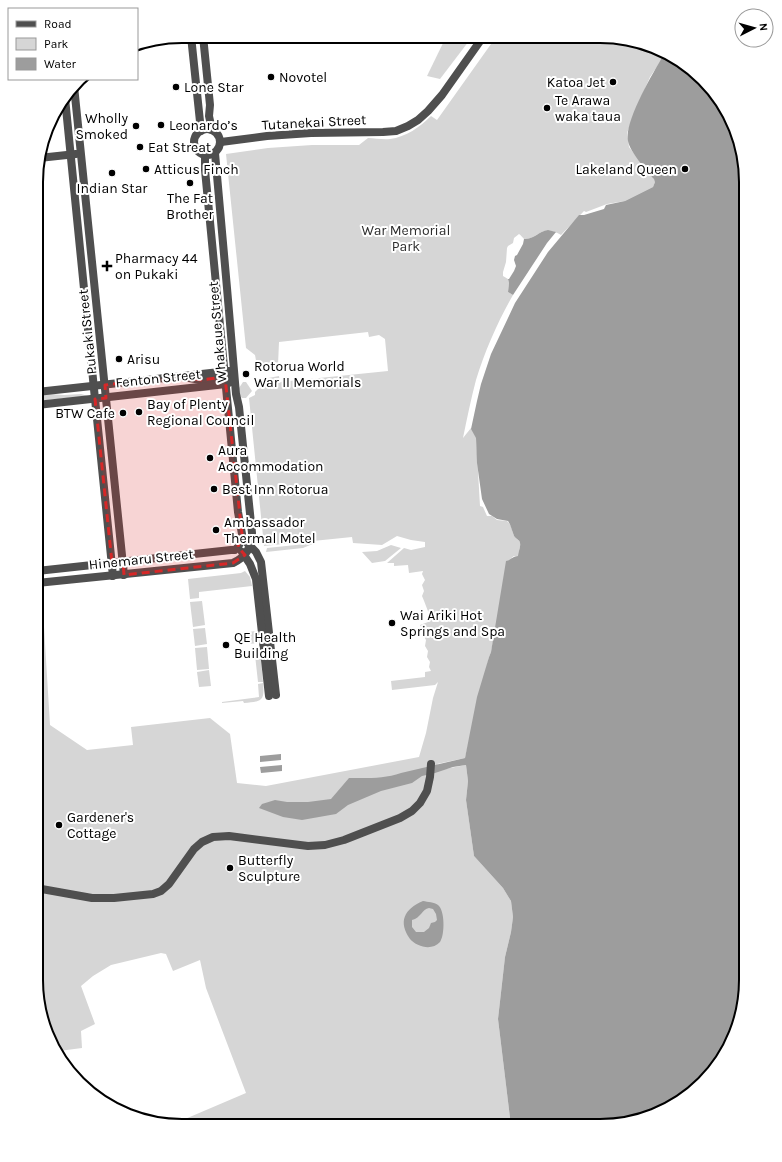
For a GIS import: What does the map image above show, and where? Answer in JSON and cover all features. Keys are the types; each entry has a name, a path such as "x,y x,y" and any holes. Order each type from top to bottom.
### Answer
{"street":[{"path":"192,43 201,131"},
{"path":"204,43 210,105 209,116 212,130"},
{"name":"Tutanekai Street","path":"220,142 296,134 396,131 418,120 428,111 442,95 479,43"},
{"name":"Pukaki Street","path":"75,94 124,575"},
{"name":"Pukaki Street","path":"66,105 113,576"},
{"path":"208,129 212,130 218,135 220,147 215,154 205,156 197,151 194,142 196,136 201,131 208,129"},
{"path":"45,157 81,154"},
{"name":"Whakaue Street","path":"215,154 234,376 239,408 252,538 245,555"},
{"name":"Whakaue Street","path":"205,156 204,162 238,512 242,538"},
{"name":"Fenton Street","path":"43,391 181,376 234,376"},
{"name":"Fenton Street","path":"43,404 106,398 234,376"},
{"path":"242,538 256,552 261,562 272,696 256,579 245,555 238,547 242,538"},
{"name":"Hinemaru Street","path":"43,570 235,550 238,547"},
{"name":"Hinemaru Street","path":"43,582 233,563 240,560 245,555"},
{"path":"43,889 92,898 114,898 153,894 161,891 169,884 194,849 202,842 213,837 229,836 308,846 344,840 400,818 412,811 420,803 427,791 431,764"}],"highlighted area":[{"path":"181,376 201,380 225,377 242,534 238,547 245,555 233,563 124,575 123,562 112,563 95,399 106,398 105,385"}],"green space":[{"path":"443,43 467,43 440,79 427,76"},
{"name":"War Memorial Park","path":"492,43 618,44 636,48 662,59 650,77 627,133 629,147 655,180 653,187 625,201 607,204 586,212 584,211 561,235 543,231 526,240 519,234 514,238 513,243 507,248 506,262 503,272 503,276 508,279 509,283 508,292 513,295 497,326 476,380 463,438 471,428 476,437 480,506 483,507 487,516 492,516 497,520 507,521 520,545 518,556 514,556 509,560 491,652 465,758 437,764 445,769 466,765 468,781 466,800 474,856 503,888 511,901 513,917 505,957 498,1019 510,1119 185,1119 246,1093 206,988 200,960 173,971 166,954 161,953 111,965 93,976 81,986 95,1024 81,1031 82,1048 63,1050 54,1033 48,1016 44,998 43,980 43,610 50,725 87,750 133,745 131,727 210,718 230,734 237,783 266,786 419,757 438,682 435,685 392,690 391,681 425,677 425,672 431,671 429,667 430,662 427,657 428,651 425,646 426,640 420,625 428,622 430,616 422,596 424,591 422,585 425,580 422,574 423,571 409,573 408,565 394,566 394,563 387,563 404,548 411,550 425,547 425,542 397,536 382,545 353,543 352,537 264,546 249,398 255,395 255,392 259,388 258,380 279,376 280,382 388,371 385,339 379,335 369,337 368,332 279,342 278,365 268,367 262,365 257,366 255,355 246,348 226,154 268,148 312,145 359,145 368,138 390,139 407,134 431,116 437,120"},
{"path":"243,382 246,382 252,391 246,398 242,398 240,396 239,388"},
{"path":"81,394 88,396 43,400 43,395"},
{"path":"315,543 303,548 266,552 267,548"},
{"path":"391,545 401,548 385,561 372,563 362,552 377,551"},
{"path":"245,571 250,577 252,586 199,592 199,598 190,599 188,579 241,573"},
{"path":"202,601 205,625 193,627 190,602"},
{"path":"205,628 207,644 195,646 193,629"},
{"path":"256,631 258,643 249,644 247,632"},
{"path":"207,647 209,669 197,670 195,648"},
{"path":"259,654 259,659 261,659 263,682 258,682 255,655"},
{"path":"209,670 211,686 199,687 197,672"},
{"path":"263,683 263,694 261,699 258,701 244,703 243,701 222,703 259,697 258,684"}],"water":[{"path":"662,58 685,72 698,84 710,97 732,137 738,164 739,989 732,1025 716,1057 692,1084 669,1100 645,1112 618,1118 510,1119 498,1019 505,957 513,917 511,901 503,888 474,856 466,800 468,781 466,765 453,767 422,776 412,783 381,791 348,805 336,814 302,820 283,817 259,808 262,804 275,800 287,802 308,802 331,799 349,778 375,778 388,776 465,758 477,697 491,652 506,561 518,556 520,545 519,541 514,536 508,521 497,519 489,514 482,499 477,463 476,438 471,429 481,384 491,354 515,303 548,252 579,215 604,209 606,205 625,201 653,187 655,182 654,179 639,161 629,145 628,133 630,122 640,98"},
{"path":"548,230 556,232 547,243 513,295 508,292 508,279 516,266 514,260 515,256 523,244 524,239"},
{"path":"281,754 281,760 260,762 260,756"},
{"path":"282,765 282,771 261,773 260,767"},
{"path":"423,901 435,903 440,908 443,917 443,934 442,939 437,945 429,947 420,946 413,942 406,933 404,927 405,917 407,912 416,904","holes":["429,908 433,909 437,920 431,923 429,928 424,932 416,932 412,927 412,920 425,910"]}],"place":[{"name":"Novotel","path":"271,77"},
{"name":"Katoa Jet","path":"613,82"},
{"name":"Lone Star","path":"176,87"},
{"name":"Te Arawa waka taua","path":"547,108"},
{"name":"Leonardo’s","path":"161,125"},
{"name":"Wholly Smoked","path":"136,126"},
{"name":"Eat Streat","path":"140,147"},
{"name":"Atticus Finch","path":"146,169"},
{"name":"Lakeland Queen","path":"685,169"},
{"name":"Indian Star","path":"112,173"},
{"name":"The Fat Brother","path":"190,183"},
{"name":"Pharmacy 44 on Pukaki","path":"107,266"},
{"name":"Arisu","path":"119,359"},
{"name":"Rotorua World War II Memorials","path":"246,374"},
{"name":"Bay of Plenty Regional Council","path":"139,412"},
{"name":"BTW Cafe","path":"123,413"},
{"name":"Aura Accommodation","path":"210,458"},
{"name":"Best Inn Rotorua","path":"214,489"},
{"name":"Ambassador Thermal Motel","path":"216,530"},
{"name":"Wai Ariki Hot Springs and Spa","path":"392,623"},
{"name":"QE Health Building","path":"226,645"},
{"name":"Gardener's Cottage","path":"59,825"},
{"name":"Butterfly Sculpture","path":"230,868"}]}
